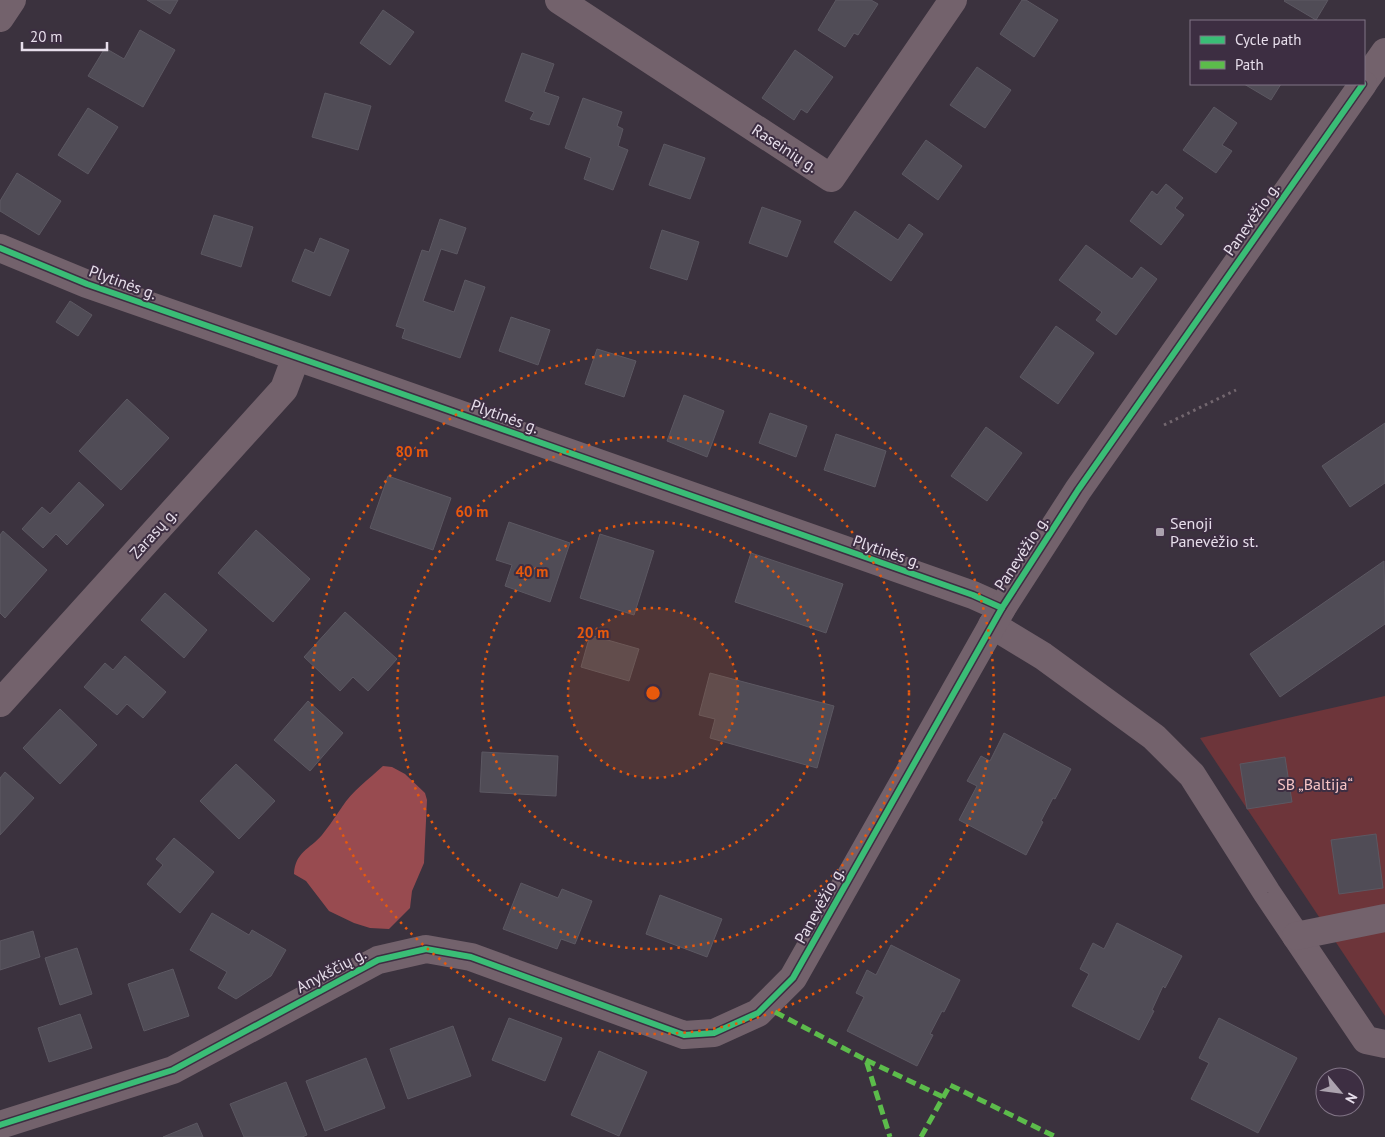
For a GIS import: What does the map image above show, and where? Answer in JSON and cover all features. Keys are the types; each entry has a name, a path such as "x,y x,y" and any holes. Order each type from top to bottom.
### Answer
{"street":[{"path":"0,18 12,0"},
{"name":"Raseinių g.","path":"559,0 831,178 953,0"},
{"name":"Panevėžio g.","path":"1365,80 1385,52"},
{"name":"Panevėžio g.","path":"714,1034 758,1013 793,978 997,617 1078,490 1362,85"},
{"name":"Plytinės g.","path":"0,248 86,284 972,595 1044,656 1154,736 1192,774 1296,936 1366,1040 1385,1044"},
{"name":"Zarasų g.","path":"0,703 284,389 296,357"},
{"path":"1296,936 1385,918"},
{"name":"Anykščių g.","path":"0,1125 173,1070 378,960 426,949 471,957 684,1035 714,1034"}],"path":[{"path":"1164,425 1236,390"}],"green space":[{"name":"SB „Baltija“","path":"1385,696 1385,1016 1200,738"}],"shaded area":[{"path":"383,766 392,767 405,774 425,793 427,800 424,863 412,891 410,908 389,929 370,928 354,923 329,911 306,881 294,874 300,856 322,835 346,801"}],"building":[{"path":"147,0 178,0 170,14"},
{"path":"836,0 871,0 878,4 858,35 854,33 845,47 818,30"},
{"path":"1022,0 1026,0 1058,20 1034,57 1000,34"},
{"path":"1285,0 1328,0 1316,20"},
{"path":"383,10 414,32 390,65 360,43"},
{"path":"140,30 175,50 143,107 88,76 105,48 124,59"},
{"path":"795,50 833,77 807,113 801,109 794,120 762,98"},
{"path":"522,53 554,64 544,92 559,97 549,125 530,119 534,112 505,101"},
{"path":"977,67 1011,90 985,128 950,105"},
{"path":"1246,85 1280,85 1271,100"},
{"path":"325,93 371,106 358,150 312,137"},
{"path":"583,98 622,112 617,126 623,129 618,146 628,150 613,190 584,179 591,158 565,148"},
{"path":"1214,107 1237,123 1222,145 1232,151 1216,173 1183,150"},
{"path":"88,108 118,127 88,174 58,155"},
{"path":"926,140 962,166 938,200 902,174"},
{"path":"664,144 705,158 690,199 649,185"},
{"path":"17,173 61,201 39,235 0,211 0,201"},
{"path":"1166,184 1183,198 1175,208 1184,215 1161,245 1130,221 1152,191 1157,195"},
{"path":"762,207 801,221 787,257 749,243"},
{"path":"855,211 898,240 909,224 923,234 891,281 834,242"},
{"path":"214,215 253,227 241,267 201,254"},
{"path":"440,219 466,228 457,254 441,249 423,301 454,312 465,280 485,287 460,358 402,338 405,329 396,326 422,250 429,252"},
{"path":"662,230 699,242 687,280 650,268"},
{"path":"320,238 349,250 330,296 292,281 305,249 314,253"},
{"path":"1086,245 1132,279 1141,267 1157,279 1116,335 1096,320 1102,312 1059,280"},
{"path":"70,301 92,315 78,336 56,322"},
{"path":"511,317 550,330 538,365 499,351"},
{"path":"1056,326 1094,353 1058,404 1020,377"},
{"path":"597,349 636,361 624,397 585,384"},
{"path":"684,395 724,411 707,457 667,441"},
{"path":"127,399 169,438 121,490 79,451"},
{"path":"770,413 807,426 796,457 759,443"},
{"path":"1385,423 1385,483 1350,507 1322,466"},
{"path":"986,427 1022,453 987,501 951,476"},
{"path":"836,434 886,451 875,487 824,470"},
{"path":"388,476 451,498 433,550 370,528"},
{"path":"79,482 104,505 67,545 56,534 43,548 22,529 42,507 50,514"},
{"path":"509,522 570,543 550,602 505,586 512,565 496,560"},
{"path":"256,530 310,579 273,622 218,573"},
{"path":"3,531 47,570 5,618 0,613 0,535"},
{"path":"600,534 654,551 634,615 580,598"},
{"path":"751,553 843,584 826,633 735,602"},
{"path":"1384,561 1385,624 1280,697 1250,654"},
{"path":"165,593 207,630 184,658 141,620"},
{"path":"345,612 397,659 368,691 353,677 340,691 304,657"},
{"path":"590,635 639,649 629,681 581,667"},
{"path":"125,656 166,692 143,718 127,704 117,715 84,687 105,663 113,670"},
{"path":"710,673 834,706 817,768 710,738 715,719 699,715"},
{"path":"308,701 343,733 310,771 274,740"},
{"path":"60,709 97,745 60,784 23,748"},
{"path":"1004,733 1071,769 1055,799 1053,798 1026,855 959,820 977,786 967,781 981,756 990,761"},
{"path":"482,752 558,756 556,796 480,792"},
{"path":"1285,757 1292,802 1247,809 1240,764"},
{"path":"236,764 275,801 239,839 200,801"},
{"path":"5,772 34,798 0,835 0,778"},
{"path":"1376,834 1383,888 1339,894 1331,840"},
{"path":"174,838 214,872 180,913 147,884 163,865 156,859"},
{"path":"521,883 558,898 562,889 592,901 575,944 561,939 557,949 503,929"},
{"path":"660,895 722,919 707,957 646,934"},
{"path":"212,913 249,935 252,930 286,950 271,976 236,999 218,988 227,972 190,950"},
{"path":"1117,923 1182,956 1165,988 1163,986 1152,1010 1154,1011 1139,1040 1072,1006 1089,974 1080,969 1093,943 1104,949"},
{"path":"33,931 40,957 0,970 0,941"},
{"path":"891,945 960,980 944,1012 942,1011 930,1034 933,1035 917,1066 847,1031 864,997 856,993 867,970 876,975"},
{"path":"77,948 92,994 60,1005 45,958"},
{"path":"173,969 189,1016 144,1031 128,984"},
{"path":"80,1014 92,1048 49,1062 38,1028"},
{"path":"509,1018 562,1038 545,1081 492,1060"},
{"path":"1219,1018 1297,1058 1258,1133 1191,1099 1209,1063 1199,1058"},
{"path":"453,1026 471,1076 408,1099 390,1049"},
{"path":"599,1051 647,1072 619,1136 571,1115"},
{"path":"366,1058 385,1108 325,1131 306,1081"},
{"path":"286,1082 307,1135 302,1137 244,1137 230,1104"},
{"path":"197,1123 203,1137 163,1137"}],"marked path":[{"path":"775,1012 866,1060 890,1137"},
{"path":"866,1060 943,1097"},
{"path":"921,1137 950,1085 1056,1137"}],"cycle path":[{"path":"0,1125 173,1070 378,960 426,949 471,957 684,1035 714,1033 758,1013 793,978 1002,608 1078,490 1362,85"},
{"path":"0,248 87,284 973,595 1002,608"}],"place":[{"name":"Senoji Panevėžio st.","path":"1160,532"}]}
